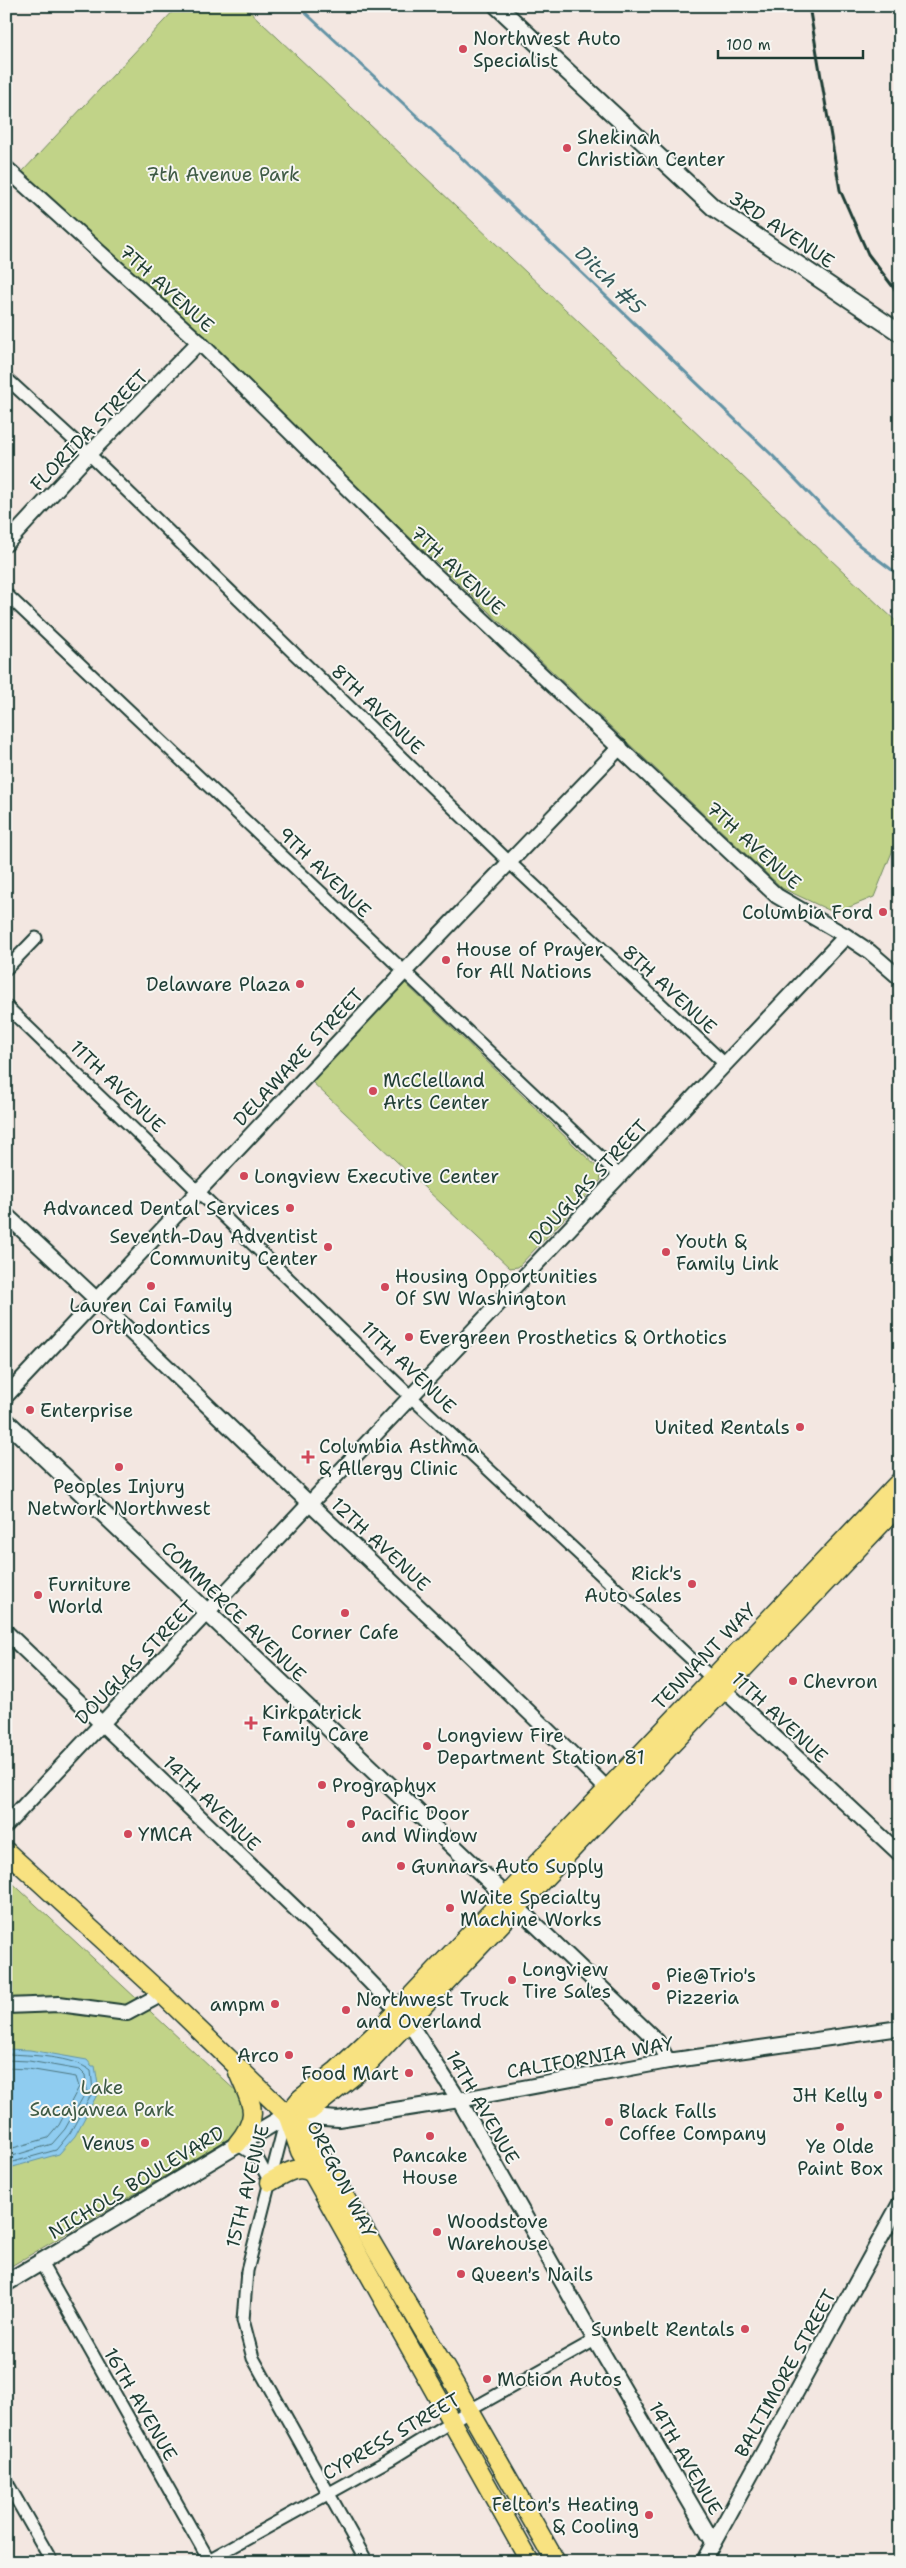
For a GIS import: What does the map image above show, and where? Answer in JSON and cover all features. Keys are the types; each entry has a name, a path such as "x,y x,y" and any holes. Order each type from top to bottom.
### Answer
{"main road":[{"name":"3RD AVENUE","path":"497,6 714,208 900,333"},
{"name":"COMMERCE AVENUE","path":"6,1421 511,1901"},
{"name":"TENNANT WAY","path":"718,1684 900,1480"},
{"name":"TENNANT WAY","path":"287,2114 310,2111 368,2064 403,2015 612,1794 718,1684 900,1504"},
{"name":"15TH AVENUE","path":"6,1851 162,1994 287,2114"},
{"path":"235,2064 253,2109 250,2126 237,2144"},
{"name":"NICHOLS BOULEVARD","path":"6,2284 287,2114"},
{"name":"OREGON WAY","path":"287,2114 300,2151 312,2174 530,2562"},
{"name":"OREGON WAY","path":"287,2114 314,2144 470,2410 556,2562"},
{"path":"270,2182 302,2168 312,2174"}],"street":[{"name":"7TH AVENUE","path":"6,168 199,342 430,570 777,896 846,936 870,952 900,978"},
{"name":"FLORIDA STREET","path":"6,544 89,454 199,342"},
{"name":"8TH AVENUE","path":"6,378 89,454 509,862 725,1064"},
{"name":"9TH AVENUE","path":"6,594 620,1176"},
{"name":"DELAWARE STREET","path":"6,1396 404,972 620,747"},
{"name":"DOUGLAS STREET","path":"6,1825 208,1614 411,1396 846,936"},
{"path":"6,969 36,938"},
{"name":"11TH AVENUE","path":"6,1006 411,1396 900,1854"},
{"name":"12TH AVENUE","path":"6,1215 98,1299 310,1504 464,1648 612,1794"},
{"name":"14TH AVENUE","path":"6,1632 346,1957 403,2015 459,2100 594,2340 714,2542"},
{"name":"COMMERCE AVENUE","path":"511,1901 657,2041 668,2060"},
{"path":"6,2006 59,2004 128,2014 162,1994"},
{"name":"CALIFORNIA WAY","path":"287,2114 338,2119 459,2100 668,2060 900,2028"},
{"name":"15TH AVENUE","path":"287,2114 247,2271 243,2320 253,2358 367,2562"},
{"path":"237,2144 256,2156 270,2182"},
{"name":"BALTIMORE STREET","path":"703,2562 900,2203"},
{"name":"16TH AVENUE","path":"41,2263 208,2561"},
{"name":"CYPRESS STREET","path":"208,2561 594,2340"},
{"path":"6,2481 52,2562"}],"green space":[{"name":"7th Avenue Park","path":"178,6 244,6 900,625 900,832 874,897 835,913 782,888 22,172"},
{"path":"405,983 600,1170 601,1180 518,1267 510,1268 311,1081"},
{"name":"Lake Sacajawea Park","path":"6,1877 240,2095 249,2107 242,2131 6,2269"}],"water":[{"path":"6,2049 30,2050 87,2060 92,2066 95,2066 99,2091 75,2136 59,2154 6,2169"}],"waterway":[{"name":"Ditch #5","path":"298,6 445,142 773,456 859,545 900,576"}],"railway":[{"path":"810,12 840,190 868,254 900,296"}],"place":[{"name":"Northwest Auto Specialist","path":"463,49"},
{"name":"Shekinah Christian Center","path":"567,148"},
{"name":"Columbia Ford","path":"883,912"},
{"name":"House of Prayer for All Nations","path":"446,960"},
{"name":"Delaware Plaza","path":"300,984"},
{"name":"McClelland Arts Center","path":"373,1091"},
{"name":"Longview Executive Center","path":"244,1176"},
{"name":"Advanced Dental Services","path":"290,1208"},
{"name":"Seventh-Day Adventist Community Center","path":"328,1247"},
{"name":"Youth & Family Link","path":"666,1252"},
{"name":"Lauren Cai Family Orthodontics","path":"151,1286"},
{"name":"Housing Opportunities Of SW Washington","path":"385,1287"},
{"name":"Evergreen Prosthetics & Orthotics","path":"409,1337"},
{"name":"Enterprise","path":"30,1410"},
{"name":"United Rentals","path":"800,1427"},
{"name":"Columbia Asthma & Allergy Clinic","path":"308,1457"},
{"name":"Peoples Injury Network Northwest","path":"119,1467"},
{"name":"Rick's Auto Sales","path":"692,1584"},
{"name":"Furniture World","path":"38,1595"},
{"name":"Corner Cafe","path":"345,1613"},
{"name":"Chevron","path":"793,1681"},
{"name":"Kirkpatrick Family Care","path":"251,1723"},
{"name":"Longview Fire Department Station 81","path":"427,1746"},
{"name":"Prographyx","path":"322,1785"},
{"name":"Pacific Door and Window","path":"351,1824"},
{"name":"YMCA","path":"128,1834"},
{"name":"Gunnars Auto Supply","path":"401,1866"},
{"name":"Waite Specialty Machine Works","path":"450,1908"},
{"name":"Longview Tire Sales","path":"512,1980"},
{"name":"Pie@Trio's Pizzeria","path":"656,1986"},
{"name":"ampm","path":"275,2004"},
{"name":"Northwest Truck and Overland","path":"346,2010"},
{"name":"Arco","path":"289,2055"},
{"name":"Food Mart","path":"409,2073"},
{"name":"JH Kelly","path":"878,2095"},
{"name":"Black Falls Coffee Company","path":"609,2122"},
{"name":"Ye Olde Paint Box","path":"840,2127"},
{"name":"Pancake House","path":"430,2136"},
{"name":"Venus","path":"145,2143"},
{"name":"Woodstove Warehouse","path":"437,2232"},
{"name":"Queen's Nails","path":"461,2274"},
{"name":"Sunbelt Rentals","path":"745,2329"},
{"name":"Motion Autos","path":"487,2379"},
{"name":"Felton's Heating & Cooling","path":"649,2515"}]}
